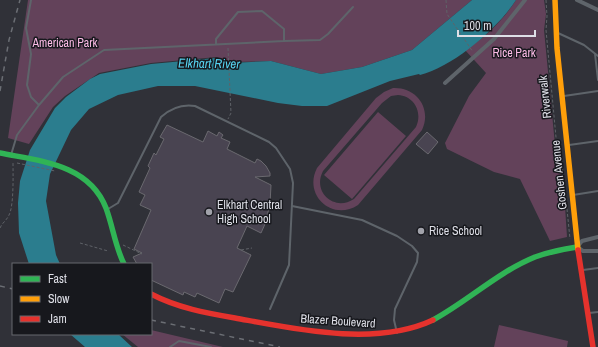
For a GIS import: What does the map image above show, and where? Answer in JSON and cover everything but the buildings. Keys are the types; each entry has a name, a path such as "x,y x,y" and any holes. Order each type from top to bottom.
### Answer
{"main road":[{"name":"Goshen Avenue","path":"555,0 556,32 577,246 593,347"},
{"path":"0,153 18,160 79,174 92,185 103,200 107,209 115,243 124,263"},
{"name":"Blazer Boulevard","path":"152,294 179,307 280,327 358,335 397,333 436,319 507,271 531,258 556,250 577,246"}],"street":[{"path":"445,83 494,39 525,0"},
{"path":"577,0 584,1 598,10"},
{"name":"Blazer Boulevard","path":"598,237 582,241 577,246 583,251 598,251"}],"lane":[{"path":"31,0 26,28 31,54 27,85 31,97 39,105"},
{"path":"11,156 17,135 39,105 63,77 104,50 320,40 328,34 353,7"},
{"path":"216,44 216,39 238,12 262,11 284,29 284,41"},
{"path":"556,32 584,46 598,56"},
{"path":"595,54 598,80"},
{"path":"562,96 598,90"},
{"path":"107,209 118,203 157,124 167,112 180,106 195,106 269,142 276,148 292,175 290,265 270,309"},
{"path":"567,146 598,141"},
{"path":"572,195 598,191"},
{"path":"292,206 362,220 397,236 416,250 418,257 417,262 395,309 394,320 397,333"},
{"path":"582,270 598,268"},
{"path":"588,313 598,312"},
{"path":"170,347 175,342 185,341 211,347"}],"path":[{"path":"446,0 447,14 473,52"},
{"name":"Riverwalk","path":"546,0 546,30 557,148 565,184"},
{"path":"227,44 231,97 231,113 227,121"},
{"path":"18,160 59,169"},
{"path":"0,228 4,220 9,215 12,198 13,162"},
{"path":"567,205 570,239"},
{"path":"80,242 108,251"},
{"path":"123,246 142,254"},
{"path":"241,250 252,248"}],"green space":[{"name":"American Park","path":"28,0 472,0 412,50 362,67 321,74 271,61 231,62 217,57 151,63 99,73 65,96 53,107 29,144 8,138"},
{"name":"Rice Park","path":"516,0 544,0 546,14 544,30 555,145 564,191 567,237 550,241 520,179 494,172 447,149 445,143 469,96 486,73 465,50 494,28"},
{"path":"393,88 409,91 415,95 424,107 425,122 422,130 358,205 348,209 339,210 330,208 322,203 314,188 314,178 317,168 376,98","holes":["391,96 404,96 413,102 418,111 418,121 416,127 354,199 339,203 327,198 320,186 320,179 323,171 382,103"]},
{"path":"378,112 406,136 352,199 324,175"},
{"path":"499,325 568,341 567,347 494,347"},
{"path":"152,330 223,347 138,347 123,335 152,335"}],"water":[{"name":"Elkhart River","path":"472,0 516,0 498,23 474,45 447,64 420,75 390,81 327,106 302,106 278,103 195,86 158,86 118,95 89,109 71,130 50,174 46,201 56,255 60,263 29,263 19,233 18,203 20,181 30,150 55,108 66,97 90,79 100,74 151,64 216,58 231,63 271,61 321,74 362,67 412,50"},
{"path":"71,335 119,335 132,347 85,347"}],"railway":[{"path":"0,91 9,40 20,0"},
{"path":"0,286 12,289"},
{"path":"152,320 280,347"}],"traffic: fast":[{"path":"0,153 47,162 76,173 88,182 98,193 106,208 118,250 124,263"},
{"path":"433,320 521,263 535,257 577,247"}],"traffic: slow":[{"path":"555,0 557,48 578,250"}],"traffic: jam":[{"path":"578,250 593,347"},
{"path":"152,294 171,303 203,312 309,331 361,334 386,333 411,328 433,320"}],"place":[{"name":"Elkhart Central High School","path":"209,212"},
{"name":"Rice School","path":"421,231"}]}
